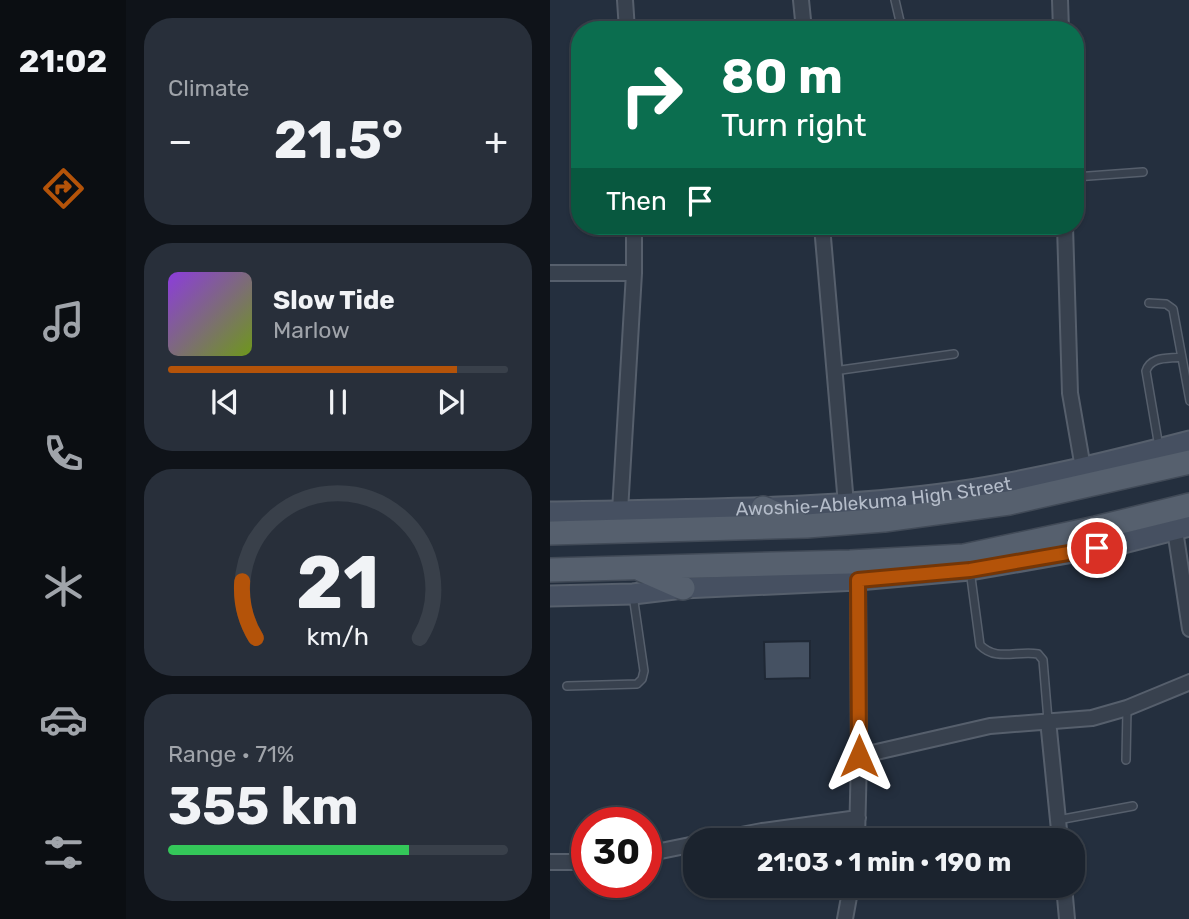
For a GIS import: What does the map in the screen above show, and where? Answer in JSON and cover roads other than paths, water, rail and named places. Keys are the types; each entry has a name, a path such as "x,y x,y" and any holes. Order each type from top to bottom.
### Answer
{"main road":[{"name":"Awoshie-Ablekuma High Street","path":"550,533 807,526 884,520 1009,503 1189,461"},
{"path":"550,570 850,562 1030,551 1096,528 1189,505"},
{"path":"763,508 807,526"},
{"path":"635,568 682,589"}],"street":[{"path":"625,0 626,21"},
{"path":"801,0 803,21"},
{"path":"1060,0 1061,21"},
{"path":"620,511 634,235"},
{"path":"823,235 846,504"},
{"path":"1065,235 1070,393 1083,468"},
{"path":"550,273 634,273"},
{"name":"Awoshie-Ablekuma High Street","path":"550,512 846,504 956,492 1083,468 1189,441"},
{"path":"550,596 633,594 970,570 1030,551 1119,544 1182,528 1189,629"},
{"path":"858,580 858,828"},
{"path":"859,756 990,726 1092,718 1127,708 1189,684"},
{"path":"1048,720 1059,828"},
{"path":"784,828 858,818"},
{"path":"662,851 683,846"},
{"path":"550,863 571,862"},
{"path":"845,919 849,898"},
{"path":"1065,898 1067,919"}],"lane":[{"path":"895,0 900,21"},
{"path":"1084,176 1143,172"},
{"path":"1149,303 1166,304 1173,309 1189,401"},
{"path":"835,371 954,354"},
{"path":"1159,449 1146,370 1154,360 1181,357"},
{"path":"970,570 980,645 987,653 994,655 1030,652 1038,654 1043,660 1048,720"},
{"path":"566,686 637,684 642,679 644,671 633,594"},
{"path":"1126,760 1127,708"},
{"path":"1058,820 1133,806"}]}
